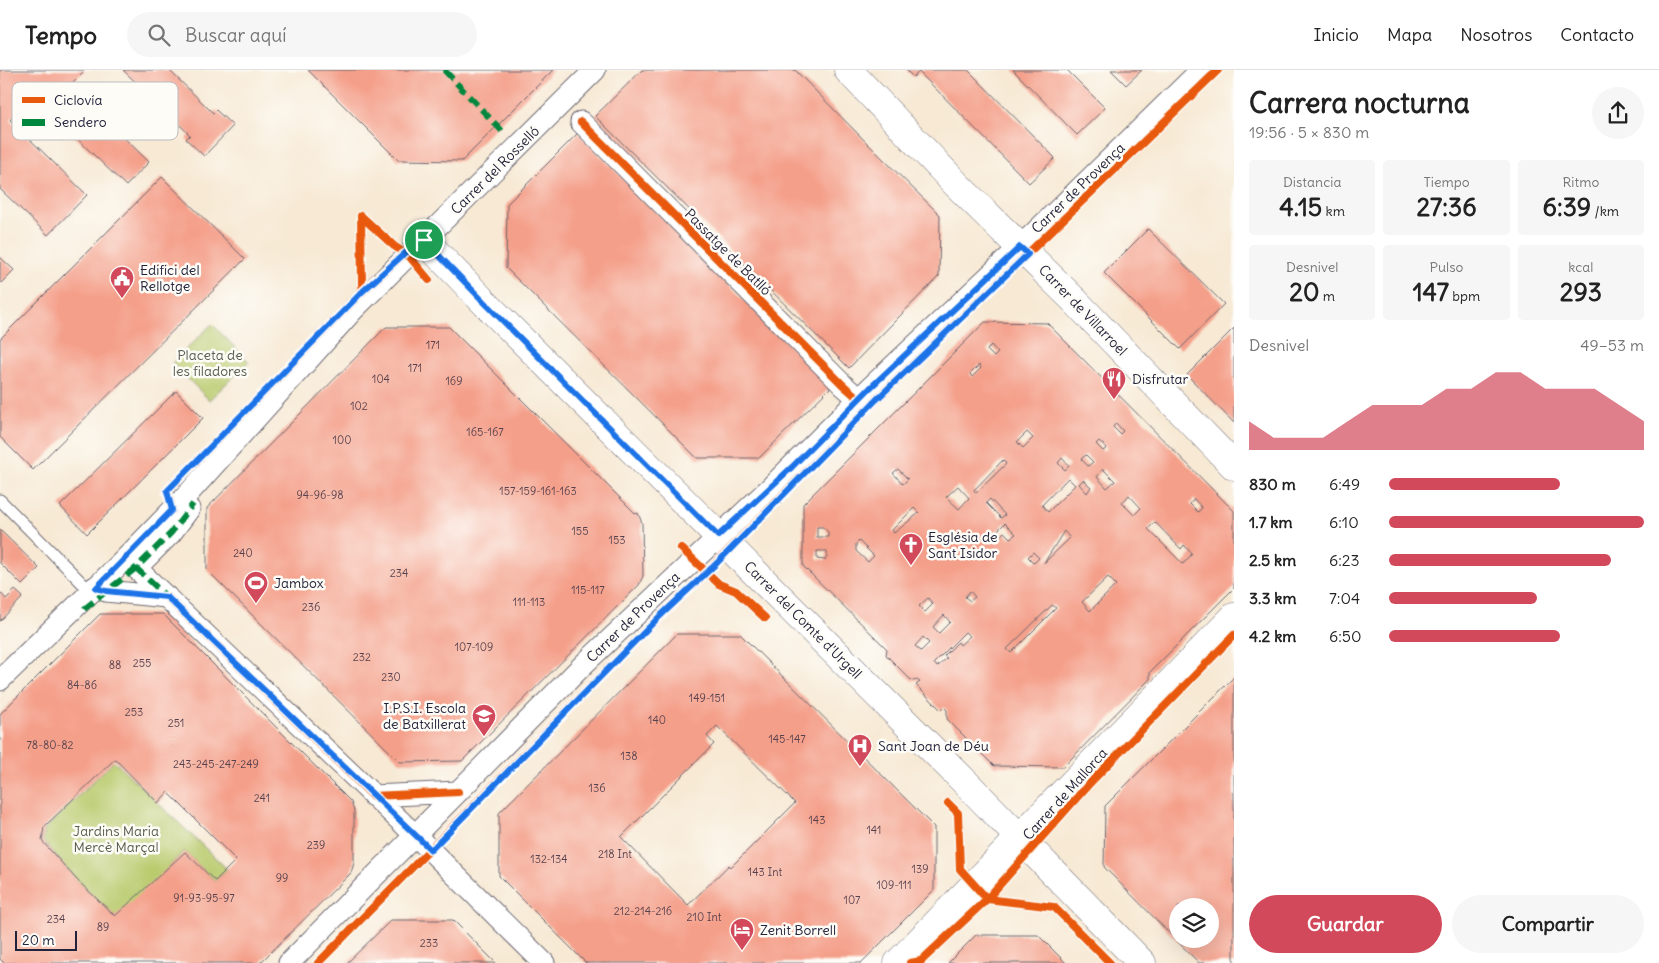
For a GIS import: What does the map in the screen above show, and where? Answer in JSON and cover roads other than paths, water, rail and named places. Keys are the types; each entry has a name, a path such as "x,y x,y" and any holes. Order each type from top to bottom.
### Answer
{"main road":[{"name":"Carrer de Villarroel","path":"848,70 956,184 1234,466"},
{"name":"Carrer del Comte d'Urgell","path":"424,240 1082,900 1142,963"},
{"name":"Carrer de Mallorca","path":"898,963 1234,618"}],"street":[{"name":"Carrer del Rosselló","path":"0,680 94,595 187,495 347,316 596,70"},
{"name":"Carrer de Provença","path":"289,963 584,664 792,467 859,399 1020,247 1201,70"},
{"name":"Passatge de Batlló","path":"581,122 859,399"},
{"path":"94,595 136,568 171,533 193,504"},
{"path":"136,568 416,836 544,963"},
{"path":"94,595 167,597"},
{"path":"373,796 458,792"}],"lane":[{"path":"0,500 94,595"}],"place":[{"name":"Edifici del Rellotge","path":"122,299"},
{"name":"Disfrutar","path":"1114,400"},
{"name":"Església de Sant Isidor","path":"911,566"},
{"name":"Jambox","path":"256,604"},
{"name":"I.P.S.I. Escola de Batxillerat","path":"484,737"},
{"name":"Sant Joan de Déu","path":"860,767"},
{"name":"Zenit Borrell","path":"742,951"}],"park label":[{"name":"Placeta de les filadores","path":"210,364"},
{"name":"Jardins Maria Mercè Marçal","path":"116,840"}]}
